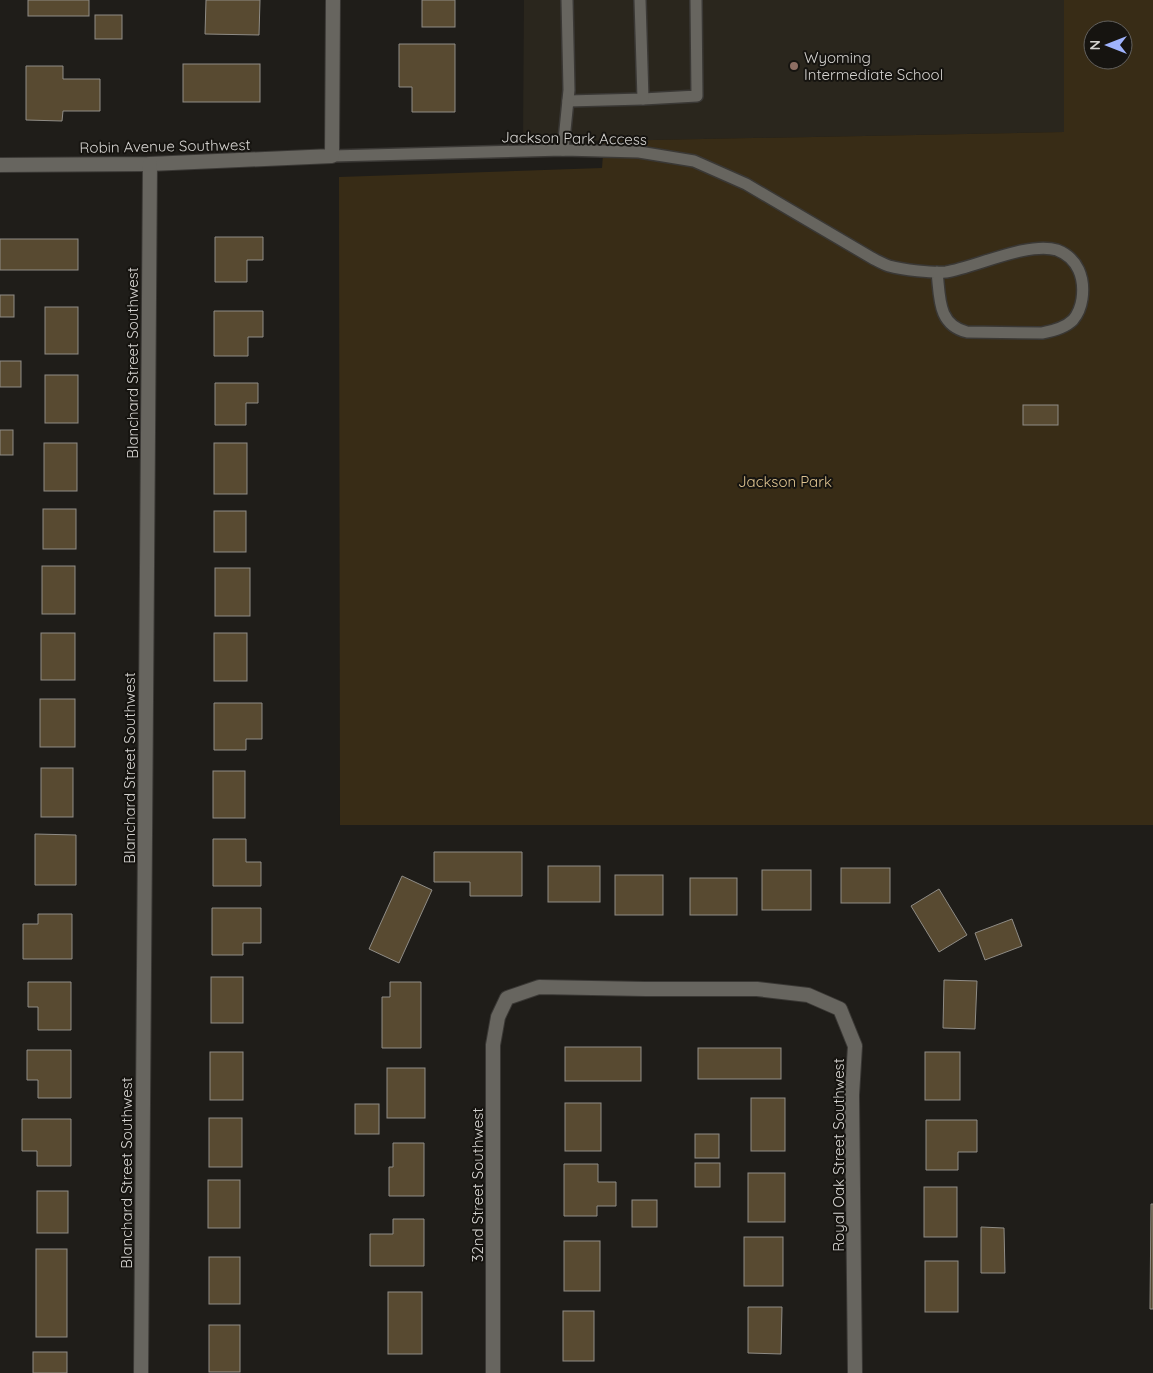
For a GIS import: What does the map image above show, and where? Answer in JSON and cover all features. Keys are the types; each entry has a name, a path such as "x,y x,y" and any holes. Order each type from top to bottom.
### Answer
{"street":[{"path":"332,156 333,0"},
{"name":"Robin Avenue Southwest","path":"0,165 150,164 332,156"},
{"name":"Blanchard Street Southwest","path":"141,1373 150,164"},
{"name":"Royal Oak Street Southwest","path":"507,998 540,987 645,989 757,988 808,995 840,1009 855,1046 852,1095 855,1373"},
{"name":"32nd Street Southwest","path":"493,1373 493,1045 498,1017 507,998"}],"lane":[{"path":"563,150 569,90 567,0"},
{"path":"640,0 643,99"},
{"path":"568,101 696,96 696,0"},
{"name":"Jackson Park Access","path":"332,156 563,150 639,152 694,161 746,184 872,258 899,269 943,272 1026,250 1037,248 1055,250 1070,258 1080,270 1083,286 1081,306 1074,320 1052,331 967,332 960,330 948,321 943,314 937,272"}],"shaded area":[{"name":"Wyoming Intermediate School","path":"524,0 1064,0 1064,132 604,141 523,137"}],"green space":[{"name":"Jackson Park","path":"1064,0 1153,0 1153,825 340,825 339,177 602,168 604,141 1064,132"}],"building":[{"path":"28,0 89,0 89,16 28,16"},
{"path":"206,0 260,0 259,35 205,34"},
{"path":"422,0 455,0 455,27 422,27"},
{"path":"95,15 122,15 122,39 95,39"},
{"path":"399,44 455,44 455,112 412,112 412,87 399,87"},
{"path":"183,64 260,64 260,102 183,102"},
{"path":"26,66 63,66 63,79 100,79 100,111 63,111 62,121 26,120"},
{"path":"215,237 263,237 263,260 247,260 247,282 215,282"},
{"path":"0,239 78,239 78,270 0,270"},
{"path":"0,295 14,295 14,317 0,317"},
{"path":"45,307 78,307 78,354 45,354"},
{"path":"214,311 263,311 263,337 248,337 248,356 214,356"},
{"path":"0,361 21,361 21,387 0,387"},
{"path":"45,375 78,375 78,423 45,423"},
{"path":"215,383 258,383 258,403 246,403 246,425 215,425"},
{"path":"1023,405 1058,405 1058,425 1023,425"},
{"path":"0,430 13,430 13,455 0,455"},
{"path":"44,443 77,443 77,491 44,491"},
{"path":"214,443 247,443 247,494 214,494"},
{"path":"43,509 76,509 76,549 43,549"},
{"path":"214,511 246,511 246,552 214,552"},
{"path":"42,566 75,566 75,614 42,614"},
{"path":"215,568 250,568 250,616 215,616"},
{"path":"41,633 75,633 75,680 41,680"},
{"path":"214,633 247,633 247,681 214,681"},
{"path":"40,699 75,699 75,747 40,747"},
{"path":"214,703 262,703 262,739 246,739 246,750 214,750"},
{"path":"41,768 73,768 73,817 41,817"},
{"path":"213,771 245,771 245,818 213,818"},
{"path":"35,834 76,835 76,885 35,885"},
{"path":"213,839 246,839 246,862 261,862 261,886 213,886"},
{"path":"434,852 522,852 522,896 470,896 470,882 434,882"},
{"path":"548,866 600,866 600,902 548,902"},
{"path":"841,868 890,868 890,903 841,903"},
{"path":"762,870 811,870 811,910 762,910"},
{"path":"615,875 663,875 663,915 615,915"},
{"path":"402,876 432,890 399,963 369,949"},
{"path":"690,878 737,878 737,915 690,915"},
{"path":"939,889 967,935 939,952 911,906"},
{"path":"212,908 261,908 261,943 243,943 243,955 212,955"},
{"path":"38,914 72,914 72,959 23,959 23,924 38,924"},
{"path":"1012,919 1022,946 985,960 975,933"},
{"path":"211,977 243,977 243,1023 211,1023"},
{"path":"944,980 977,981 975,1029 943,1028"},
{"path":"28,982 71,982 71,1030 38,1030 38,1007 28,1007"},
{"path":"390,982 421,982 421,1048 382,1048 382,997 390,997"},
{"path":"565,1047 641,1047 641,1081 565,1081"},
{"path":"698,1048 781,1048 781,1079 698,1079"},
{"path":"27,1050 71,1050 71,1098 38,1098 38,1080 27,1080"},
{"path":"210,1052 243,1052 243,1100 210,1100"},
{"path":"925,1052 960,1052 960,1100 925,1100"},
{"path":"387,1068 425,1068 425,1118 387,1118"},
{"path":"751,1098 785,1098 785,1151 751,1151"},
{"path":"565,1103 601,1103 601,1151 565,1151"},
{"path":"355,1104 379,1104 379,1134 355,1134"},
{"path":"209,1118 242,1118 242,1167 209,1167"},
{"path":"22,1119 71,1119 71,1166 37,1166 37,1151 22,1151"},
{"path":"926,1120 977,1120 977,1152 958,1152 958,1170 926,1170"},
{"path":"695,1134 719,1134 719,1158 695,1158"},
{"path":"393,1143 424,1143 424,1196 389,1196 389,1167 393,1167"},
{"path":"695,1163 720,1163 720,1187 695,1187"},
{"path":"564,1164 598,1164 598,1182 616,1182 616,1206 597,1206 597,1216 564,1216"},
{"path":"748,1173 785,1173 785,1222 748,1222"},
{"path":"208,1180 240,1180 240,1228 208,1228"},
{"path":"924,1187 957,1187 957,1237 924,1237"},
{"path":"37,1191 68,1191 68,1233 37,1233"},
{"path":"632,1200 657,1200 657,1227 632,1227"},
{"path":"1151,1204 1153,1204 1153,1309 1150,1309"},
{"path":"393,1219 424,1219 424,1266 370,1266 370,1234 393,1234"},
{"path":"981,1227 1004,1228 1005,1273 981,1273"},
{"path":"744,1237 783,1237 783,1286 744,1286"},
{"path":"564,1241 600,1241 600,1291 564,1291"},
{"path":"36,1249 67,1249 67,1337 36,1337"},
{"path":"209,1257 240,1257 240,1304 209,1304"},
{"path":"925,1261 958,1261 958,1312 925,1312"},
{"path":"388,1292 422,1292 422,1354 388,1354"},
{"path":"748,1307 782,1307 781,1354 748,1353"},
{"path":"563,1311 594,1311 594,1361 563,1361"},
{"path":"209,1325 240,1325 240,1372 209,1372"},
{"path":"33,1352 67,1352 67,1373 33,1373"}],"place":[{"name":"Wyoming Intermediate School","path":"794,66"}]}
